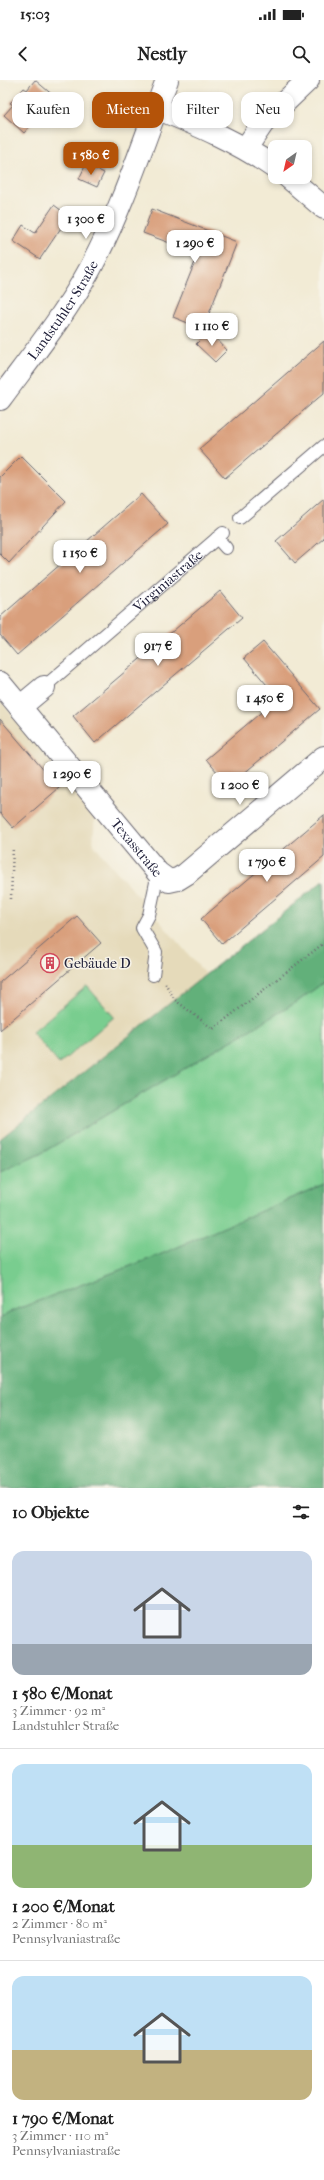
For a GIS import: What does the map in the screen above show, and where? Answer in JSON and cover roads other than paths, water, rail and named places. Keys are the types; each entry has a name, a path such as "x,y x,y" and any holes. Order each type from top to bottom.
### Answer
{"street":[{"name":"Landstuhler Straße","path":"162,92 167,80"},
{"path":"246,148 263,123 308,80"},
{"path":"164,112 246,148 268,163"},
{"name":"Landstuhler Straße","path":"0,399 76,293 90,269 105,240 148,128"},
{"path":"296,184 324,208"},
{"name":"Texasstraße","path":"0,683 163,877"},
{"name":"Virginiastraße","path":"20,707 44,687"},
{"path":"163,877 178,879 186,874 324,757"}],"lane":[{"path":"240,518 324,446"},
{"name":"Virginiastraße","path":"44,687 220,535 226,548"},
{"path":"153,975 156,952 142,928 149,915 163,877"}],"place":[{"name":"Gebäude D","path":"50,963"}]}
